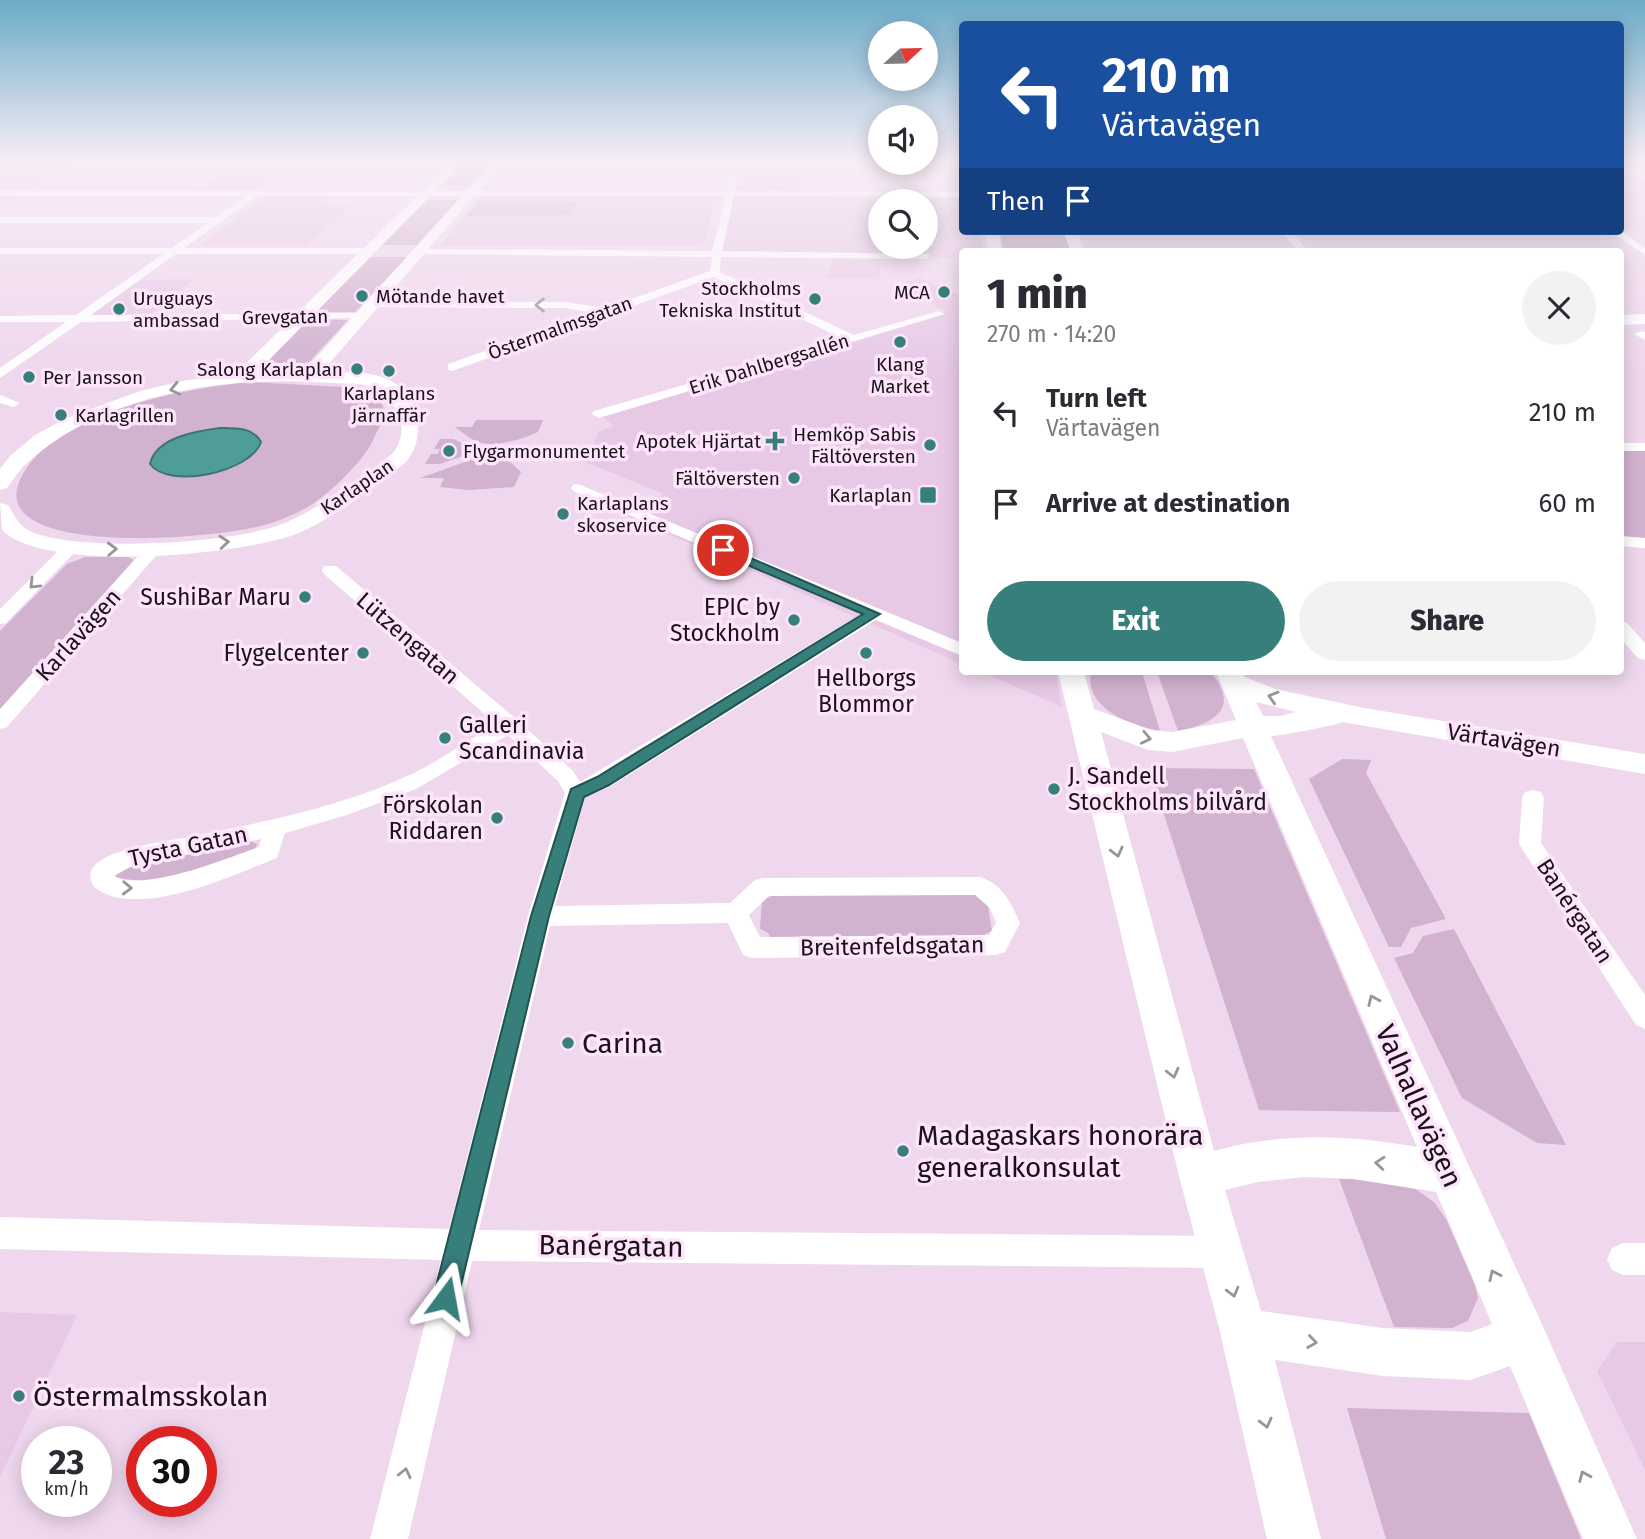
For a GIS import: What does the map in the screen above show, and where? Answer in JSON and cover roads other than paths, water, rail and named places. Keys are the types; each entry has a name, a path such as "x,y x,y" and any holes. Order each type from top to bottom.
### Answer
{"street":[{"path":"0,374 203,231"},
{"path":"242,377 389,231"},
{"path":"307,378 437,231"},
{"path":"722,231 715,273 853,339"},
{"path":"1621,235 1645,251"},
{"path":"0,251 369,251"},
{"path":"419,251 868,255"},
{"name":"Östermalmsgatan","path":"452,367 715,273"},
{"path":"370,304 564,306 608,311"},
{"name":"Erik Dahlbergsallén","path":"599,414 939,314"},
{"name":"Grevgatan","path":"0,318 360,316"},
{"path":"1624,323 1644,331"},
{"path":"1624,334 1644,331"},
{"name":"Karlaplan","path":"0,484 18,459 37,444 94,412 178,388 242,377 373,381 388,386 402,403 411,436 394,465 369,477 328,508 283,532 243,540 156,547 69,549 26,538 3,523"},
{"path":"1624,447 1645,447"},
{"path":"578,488 959,649"},
{"path":"1624,541 1645,543"},
{"name":"Karlavägen","path":"0,722 156,547"},
{"path":"0,619 69,549"},
{"name":"Lützengatan","path":"330,570 510,725 566,776 576,793"},
{"path":"389,1539 458,1245 540,916 576,793 603,781 873,614"},
{"path":"1624,630 1645,654"},
{"path":"1072,675 1200,1176 1244,1332 1294,1539"},
{"name":"Värtavägen","path":"1231,677 1268,697 1364,717 1645,764"},
{"name":"Valhallavägen","path":"1231,677 1611,1539"},
{"name":"Värtavägen","path":"1083,715 1148,740 1172,742 1252,726 1281,726 1304,719 1364,717"},
{"name":"Tysta Gatan","path":"275,828 269,852 200,877 151,888 116,888 102,880 103,871 124,859 275,828 359,803 411,783 510,725"},
{"name":"Banérgatan","path":"1532,798 1530,844 1645,1017"},
{"name":"Breitenfeldsgatan","path":"980,886 999,902 1008,923 996,945 752,948 736,913 763,887 980,886"},
{"path":"540,916 736,913"},
{"path":"1200,1176 1259,1161 1312,1157 1398,1164 1448,1173"},
{"name":"Banérgatan","path":"0,1233 458,1245 1222,1252"},
{"path":"1244,1332 1383,1352 1471,1356 1523,1337"}],"place":[{"name":"MCA","path":"944,292"},
{"name":"Mötande havet","path":"362,296"},
{"name":"Stockholms Tekniska Institut","path":"815,299"},
{"name":"Uruguays ambassad","path":"119,309"},
{"name":"Klang Market","path":"900,342"},
{"name":"Salong Karlaplan","path":"357,369"},
{"name":"Karlaplans Järnaffär","path":"389,371"},
{"name":"Per Jansson","path":"29,377"},
{"name":"Karlagrillen","path":"61,415"},
{"name":"Apotek Hjärtat","path":"775,441"},
{"name":"Hemköp Sabis Fältöversten","path":"930,445"},
{"name":"Flygarmonumentet","path":"449,451"},
{"name":"Fältöversten","path":"794,478"},
{"name":"Karlaplan","path":"928,495"},
{"name":"Karlaplans skoservice","path":"563,514"},
{"name":"SushiBar Maru","path":"305,597"},
{"name":"EPIC by Stockholm","path":"794,620"},
{"name":"Flygelcenter","path":"363,653"},
{"name":"Hellborgs Blommor","path":"866,653"},
{"name":"Galleri Scandinavia","path":"445,738"},
{"name":"J. Sandell Stockholms bilvård","path":"1054,789"},
{"name":"Förskolan Riddaren","path":"497,818"},
{"name":"Carina","path":"568,1043"},
{"name":"Madagaskars honorära generalkonsulat","path":"903,1151"},
{"name":"Östermalmsskolan","path":"19,1396"}]}
